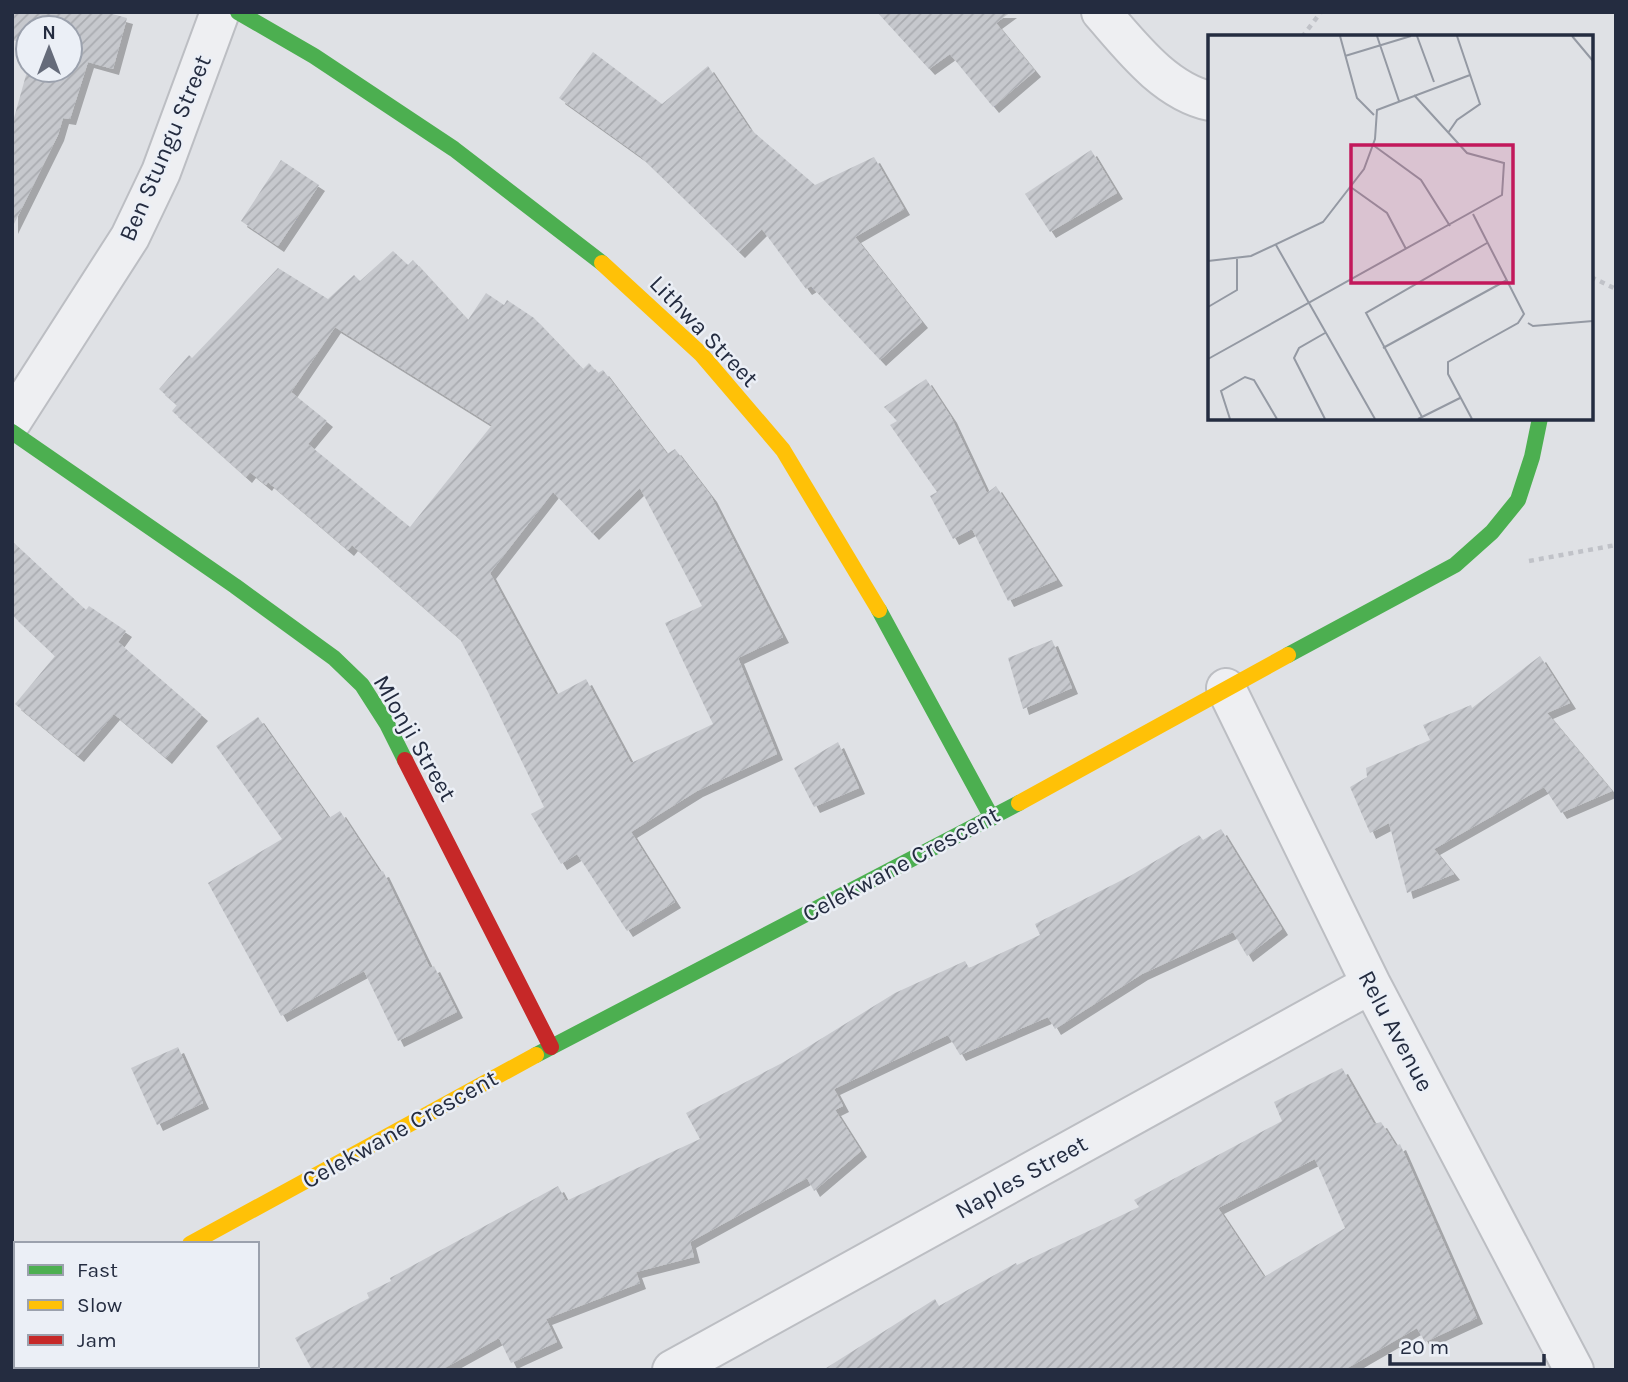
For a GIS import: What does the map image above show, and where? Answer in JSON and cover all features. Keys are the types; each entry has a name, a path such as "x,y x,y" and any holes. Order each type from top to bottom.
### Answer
{"street":[{"name":"Ben Stungu Street","path":"12,421 130,237 160,172 220,12"},
{"name":"Lithwa Street","path":"239,12 314,56 454,149 597,258 701,354 783,450 864,583 992,818"},
{"path":"1101,12 1162,76 1195,98 1208,101"},
{"name":"Celekwane Crescent","path":"194,1242 551,1046 992,818 1455,565 1487,536 1518,500 1532,457 1540,420"},
{"name":"Mlonji Street","path":"12,432 235,586 334,658 362,685 387,724 551,1046"},
{"name":"Relu Avenue","path":"1226,688 1371,984 1564,1366"},
{"name":"Naples Street","path":"672,1370 1371,984"}],"path":[{"path":"1304,35 1321,12"},
{"path":"1593,278 1616,289"},
{"path":"1487,536 1526,561 1616,545"}],"building":[{"path":"12,12 105,12 127,18 113,69 88,62 84,75 84,14 14,14 12,40"},
{"path":"877,12 1011,12 996,23 1035,71 993,107 950,54 929,69"},
{"path":"593,52 662,104 708,66 749,128 815,185 874,157 904,209 855,237 922,322 880,360 811,286 806,289 762,229 739,252 640,156 559,98"},
{"path":"24,84 81,84 70,119 63,118 58,135 12,228 12,125"},
{"path":"1091,150 1117,193 1050,232 1025,194"},
{"path":"281,160 319,185 278,246 241,221"},
{"path":"393,251 408,265 413,260 468,320 486,293 504,305 507,300 534,318 583,369 589,363 598,373 603,370 667,454 675,449 711,496 783,637 738,658 777,754 697,791 631,832 675,902 627,931 577,854 561,864 531,814 544,807 460,639 352,545 348,550 268,482 266,485 250,472 246,477 172,411 177,405 159,389 189,355 192,358 278,268 328,299 354,275 360,281","holes":["335,327 492,425 410,527 308,444 327,421 291,392","640,488 702,606 665,623 713,724 631,763 586,679 556,695 490,573 553,492 593,534"]},
{"path":"926,379 951,417 987,493 996,486 1057,580 1008,601 972,529 953,539 930,496 937,492 890,425 897,421 884,407"},
{"path":"12,541 86,610 89,606 126,631 118,642 202,715 166,758 114,714 78,756 15,704 55,656 12,615"},
{"path":"1052,640 1072,688 1023,709 1008,658"},
{"path":"1540,656 1570,703 1547,713 1612,791 1561,813 1544,787 1434,849 1454,874 1407,893 1389,823 1370,833 1350,787 1367,777 1366,768 1430,740 1423,725 1471,705 1472,708"},
{"path":"258,717 329,818 340,811 380,872 383,871 430,968 434,966 457,1012 398,1041 364,971 281,1016 208,883 282,839 216,746"},
{"path":"838,742 859,788 814,807 794,768"},
{"path":"1221,829 1282,929 1247,956 1233,932 1142,974 1055,1029 1048,1017 960,1055 948,1035 834,1089 843,1106 835,1110 861,1151 814,1191 807,1178 690,1242 694,1257 636,1272 640,1283 546,1319 557,1342 511,1363 499,1338 441,1370 312,1370 295,1338 369,1298 367,1293 391,1281 390,1278 558,1186 566,1201 700,1139 686,1113 782,1063 895,993 965,961 969,968 1040,935 1035,924 1130,876 1199,835 1203,840"},
{"path":"178,1047 203,1103 157,1125 131,1068"},
{"path":"1342,1068 1374,1124 1381,1122 1396,1146 1400,1144 1477,1318 1425,1342 1417,1328 1344,1370 823,1370 935,1299 939,1306 1016,1263 1017,1265 1139,1207 1134,1200 1282,1121 1274,1102","holes":["1315,1159 1345,1228 1264,1277 1218,1208"]}],"traffic: fast":[{"path":"238,12 314,56 454,149 602,263"},
{"path":"1288,655 1455,565 1492,532 1518,500 1532,457 1540,420"},
{"path":"12,432 334,658 362,685 387,724 405,760"},
{"path":"879,610 992,818"},
{"path":"536,1055 1019,803"}],"traffic: slow":[{"path":"602,263 701,354 783,450 879,610"},
{"path":"1019,803 1288,655"},
{"path":"194,1242 536,1055"}],"traffic: jam":[{"path":"405,760 551,1047"}]}
